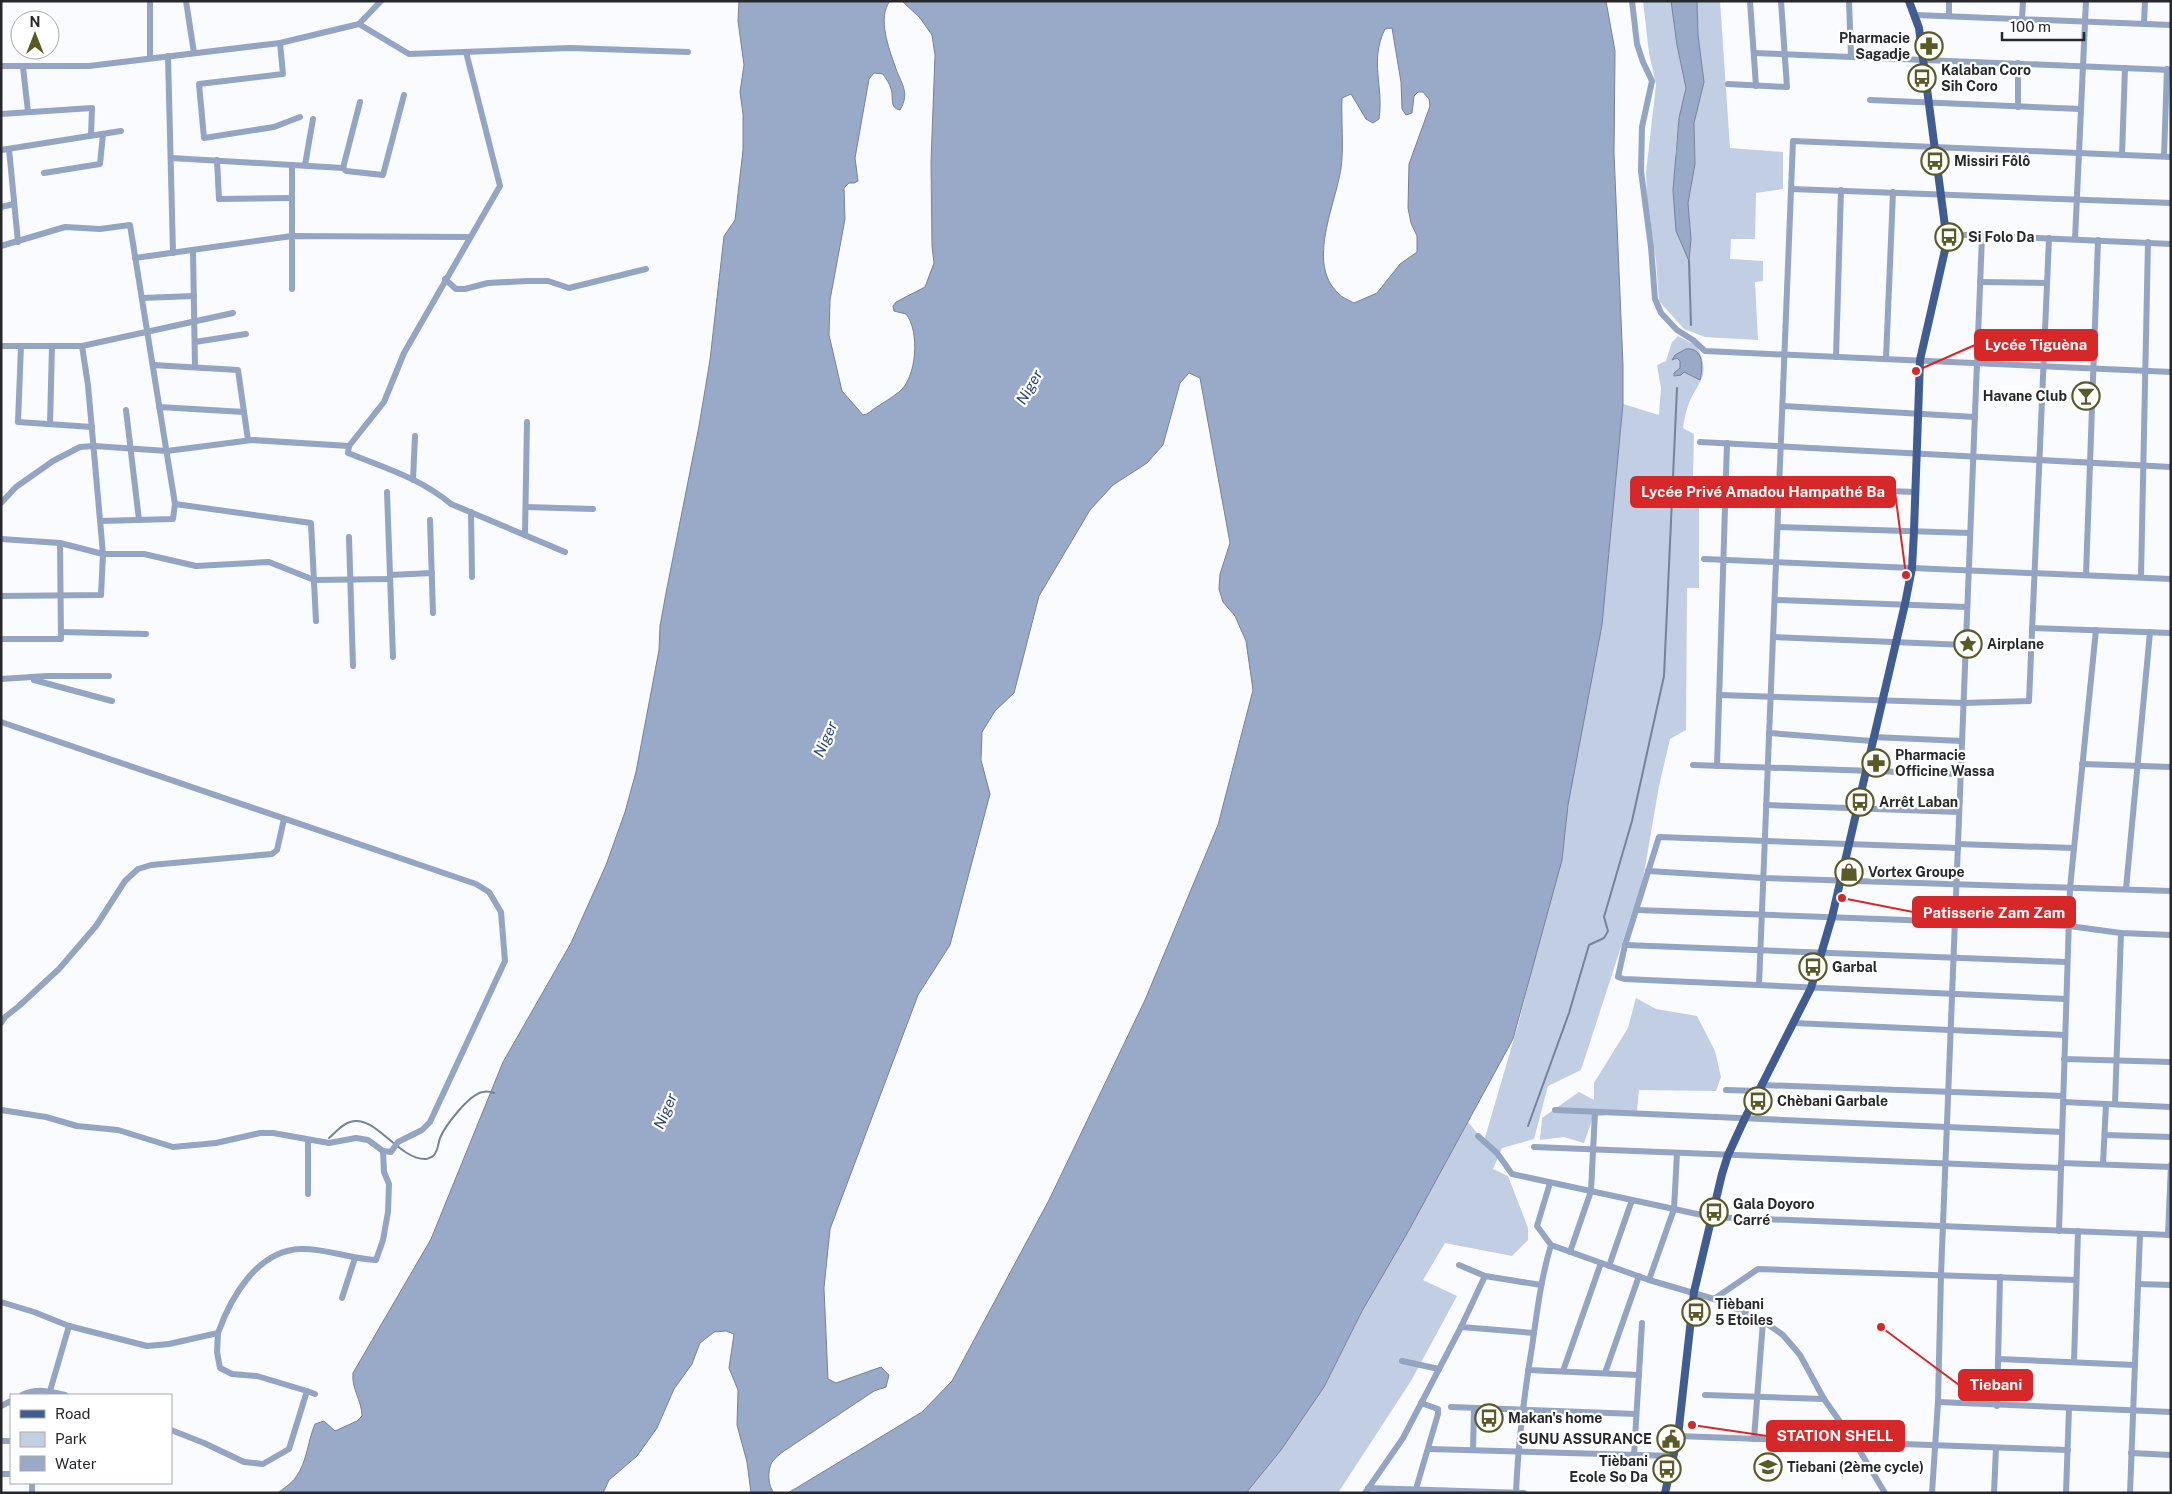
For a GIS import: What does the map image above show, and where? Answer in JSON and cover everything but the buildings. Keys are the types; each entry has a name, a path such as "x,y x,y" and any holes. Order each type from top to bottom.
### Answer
{"main road":[{"path":"1665,1493 1678,1436 1694,1292 1711,1217 1728,1155 1811,988 1822,953 1841,880 1912,568 1920,360 1945,250 1946,234 1916,15 1909,1"}],"street":[{"path":"150,1 150,58"},
{"path":"186,1 194,53"},
{"path":"1,66 89,66 280,42 359,24 381,1"},
{"path":"1632,1 1638,44 1643,62 1652,81 1642,127 1641,171 1651,247 1655,298 1661,313 1677,330 1693,340 1705,351 2171,372"},
{"path":"1750,1 1756,86"},
{"path":"1728,84 1787,87 1781,1"},
{"path":"1849,1 1851,57"},
{"path":"1949,1 1949,16"},
{"path":"2022,19 2023,1"},
{"path":"2075,239 2086,1"},
{"path":"2144,24 2145,1"},
{"path":"1916,15 2171,25"},
{"path":"359,24 409,54 570,48 688,52"},
{"path":"280,42 283,74 199,84 204,138 274,127 300,117"},
{"path":"466,52 500,186 404,353 384,402 349,446 348,453 413,480 451,504 565,552"},
{"path":"1754,53 2169,70 2167,157 1793,142 1759,985"},
{"path":"168,56 173,252"},
{"path":"2018,63 2018,106"},
{"path":"23,67 28,112"},
{"path":"2122,155 2125,68"},
{"path":"170,158 343,168 346,171 383,175 404,95"},
{"path":"1870,100 2081,109"},
{"path":"343,168 360,102"},
{"path":"1,114 92,108 91,135"},
{"path":"305,165 313,119"},
{"path":"1,150 121,131"},
{"path":"44,173 100,164 103,134"},
{"path":"9,148 18,242"},
{"path":"217,160 219,200 292,198"},
{"path":"292,165 292,289"},
{"path":"1791,189 2171,203"},
{"path":"1836,356 1842,190"},
{"path":"1886,359 1893,192"},
{"path":"1,207 14,204"},
{"path":"1,246 65,227 100,229 130,225 175,504 173,519 100,521"},
{"path":"1946,234 2171,244"},
{"path":"135,258 292,236 470,237"},
{"path":"1932,1493 1938,1402 1941,1276 1982,236"},
{"path":"1719,695 1964,703 2029,701 2049,238"},
{"path":"2086,575 2098,240"},
{"path":"2141,577 2148,242"},
{"path":"193,250 195,367"},
{"path":"445,279 456,288 465,289 488,283 527,281 548,281 569,288 646,269"},
{"path":"1980,282 2047,283"},
{"path":"142,298 194,296"},
{"path":"1,346 82,346 233,313"},
{"path":"195,342 246,334"},
{"path":"21,346 18,422 92,427"},
{"path":"50,424 52,346"},
{"path":"1,596 101,595 103,554 94,446 82,346"},
{"path":"153,365 238,370 248,440"},
{"path":"1782,406 1975,417"},
{"path":"159,407 244,412"},
{"path":"126,410 139,520"},
{"path":"525,535 527,422"},
{"path":"413,480 414,436"},
{"path":"1,502 16,487 53,461 80,448 94,446 166,451 248,440 349,446"},
{"path":"1700,442 2171,467"},
{"path":"1717,766 1727,443"},
{"path":"1779,487 1915,492"},
{"path":"387,492 393,657"},
{"path":"175,504 311,523 316,621"},
{"path":"526,507 593,509"},
{"path":"471,512 472,577"},
{"path":"430,520 433,613"},
{"path":"1778,527 1970,533"},
{"path":"349,537 353,666"},
{"path":"1,539 60,543 103,554 144,554 196,566 269,562 314,580 350,580 432,573"},
{"path":"1,639 61,639 60,543"},
{"path":"1704,559 2171,579"},
{"path":"1775,600 1967,607"},
{"path":"2032,628 2171,633"},
{"path":"2059,1231 2070,888 2096,630"},
{"path":"61,632 146,634"},
{"path":"2126,889 2150,632"},
{"path":"1773,636 1966,645"},
{"path":"1,679 30,679 47,676 109,676"},
{"path":"30,679 112,701"},
{"path":"1,722 476,884 488,892 501,912 505,961 430,1122 422,1130 396,1145 391,1152 383,1151 368,1140 356,1138 329,1143 273,1133 260,1133 216,1143 173,1147 118,1130 77,1126 46,1117 1,1110"},
{"path":"1769,733 1873,739 1962,741"},
{"path":"2082,764 2171,767"},
{"path":"1693,765 1961,774"},
{"path":"1766,805 1959,812"},
{"path":"1,1023 5,1017 59,969 96,926 125,881 138,870 151,865 272,854 277,850 284,819"},
{"path":"2066,999 1624,979 1618,977 1625,945 1659,837 1849,844 2073,848"},
{"path":"1648,872 1763,878 2171,891"},
{"path":"1637,910 2068,926 2121,933 2171,935"},
{"path":"2115,1104 2121,933"},
{"path":"1625,945 2067,962"},
{"path":"1793,1023 2065,1035"},
{"path":"2064,1059 2171,1062"},
{"path":"1726,1090 1760,1088 1948,1092 2063,1099 2106,1104 2171,1106"},
{"path":"2103,1164 2106,1104"},
{"path":"1555,1110 2062,1132"},
{"path":"1570,1252 1591,1191 1595,1112"},
{"path":"2105,1135 2171,1137"},
{"path":"1478,1136 1497,1152 1512,1174 1711,1217 2170,1235 2171,1166 1946,1164 1534,1147"},
{"path":"308,1140 308,1194"},
{"path":"315,1394 257,1376 232,1374 220,1368 217,1352 218,1333 231,1303 240,1290 267,1260 281,1253 300,1249 340,1253 355,1258 376,1260 383,1240 390,1184 384,1172 383,1151"},
{"path":"1649,1280 1674,1209 1677,1153"},
{"path":"1550,1183 1537,1226 1551,1245 1649,1280 1714,1299 1763,1322 1783,1335 1800,1355 1824,1399 1855,1443 1885,1493"},
{"path":"1609,1266 1632,1200"},
{"path":"2074,1362 2078,1231"},
{"path":"2130,1493 2140,1234"},
{"path":"1516,1493 1522,1410 1541,1285 1551,1245"},
{"path":"342,1298 355,1258"},
{"path":"1563,1371 1601,1263"},
{"path":"1459,1265 1485,1276 1541,1285"},
{"path":"1714,1299 1758,1269 2076,1280"},
{"path":"1367,1490 1403,1438 1461,1328 1485,1276"},
{"path":"1605,1373 1639,1276"},
{"path":"1997,1406 2000,1277"},
{"path":"2138,1284 2171,1285"},
{"path":"1,1302 34,1312 69,1326 147,1346 169,1344 218,1333"},
{"path":"1754,1439 1763,1322"},
{"path":"1634,1455 1642,1323"},
{"path":"50,1391 69,1326"},
{"path":"1461,1328 1534,1333"},
{"path":"1998,1359 2135,1365"},
{"path":"1402,1361 1439,1369"},
{"path":"1528,1370 1639,1375"},
{"path":"30,1393 50,1391 61,1394"},
{"path":"172,1430 244,1462 263,1464 289,1449 307,1391"},
{"path":"1705,1395 1824,1399"},
{"path":"1938,1402 2171,1412"},
{"path":"1420,1491 1438,1409 1421,1403"},
{"path":"1451,1408 1636,1414"},
{"path":"2066,1493 2069,1408"},
{"path":"1472,1450 1474,1409"},
{"path":"1678,1436 2068,1450"},
{"path":"1994,1493 1996,1448"},
{"path":"1429,1449 1674,1456"},
{"path":"2131,1453 2171,1455"},
{"path":"1878,1482 1878,1493"},
{"path":"1367,1490 1524,1493"}],"green space":[{"path":"1643,1 1671,1 1677,45 1686,88 1679,118 1675,154 1689,260 1691,239 1688,203 1695,164 1694,123 1704,82 1698,35 1697,1 1720,1 1730,148 1783,152 1783,189 1756,193 1755,239 1731,239 1730,259 1763,261 1763,281 1755,282 1758,340 1705,337 1684,329 1659,301 1646,172 1656,85 1649,53"},
{"path":"1678,336 1697,346 1702,357 1703,366 1703,373 1687,409 1683,428 1694,434 1693,478 1699,509 1699,588 1687,588 1686,730 1670,739 1659,786 1643,879 1581,1070 1548,1086 1534,1139 1502,1148 1493,1169 1508,1176 1528,1228 1528,1240 1512,1256 1445,1243 1423,1280 1457,1296 1411,1381 1338,1493 1246,1493 1281,1450 1324,1387 1362,1311 1468,1122 1484,1141 1520,1018 1565,832 1568,805 1602,625 1623,404 1659,415 1661,388 1657,365 1666,361 1672,342"},
{"path":"1636,998 1656,1009 1697,1016 1715,1051 1721,1077 1716,1091 1639,1090 1637,1111 1593,1117 1584,1143 1564,1137 1540,1140 1542,1118 1579,1092 1594,1100 1594,1083 1628,1028"}],"water":[{"name":"Niger","path":"739,1 890,1 884,16 885,33 904,87 905,98 900,110 897,109 893,105 889,83 883,74 874,73 869,79 855,158 858,181 849,183 844,188 845,219 830,300 829,335 842,391 863,415 899,392 910,376 913,366 915,342 913,331 906,314 894,311 893,306 896,302 925,287 934,263 931,162 935,55 932,35 920,18 902,1 1606,1 1615,51 1614,153 1623,404 1602,625 1568,805 1562,860 1513,1039 1409,1230 1362,1311 1324,1387 1281,1450 1246,1493 788,1493 922,1412 952,1381 1049,1200 1145,1000 1218,825 1253,690 1246,641 1235,616 1223,602 1219,589 1220,574 1230,543 1200,378 1189,373 1180,383 1163,445 1147,463 1113,485 1090,510 1039,596 1014,693 995,711 982,732 981,760 990,794 950,945 918,995 830,1229 824,1288 828,1379 836,1383 881,1367 889,1375 886,1387 874,1391 776,1458 770,1466 769,1474 770,1486 774,1493 751,1493 747,1462 737,1425 738,1390 729,1368 734,1334 726,1331 714,1332 700,1343 692,1364 674,1389 657,1428 637,1456 609,1480 603,1493 278,1493 300,1471 315,1424 324,1421 335,1431 357,1421 362,1416 353,1373 431,1239 503,1062 571,943 606,865 625,812 636,772 659,650 660,626 666,593 699,426 710,360 724,236 735,220 743,150 743,114 740,92 744,65 738,21","holes":["1392,28 1401,82 1402,109 1406,115 1412,113 1414,96 1418,92 1423,92 1429,99 1430,106 1409,164 1408,208 1411,223 1417,236 1417,252 1400,264 1377,293 1354,303 1340,295 1329,280 1324,266 1324,250 1329,215 1341,168 1342,98 1351,94 1366,119 1373,123 1379,119 1380,95 1377,63 1380,41 1385,29"]},
{"path":"1671,1 1697,1 1698,35 1704,82 1694,123 1695,164 1688,203 1691,239 1689,261 1676,231 1673,190 1679,118 1686,88 1677,45"},
{"path":"1686,349 1696,351 1701,359 1702,370 1700,380 1684,372 1681,375 1674,376 1674,373 1680,368 1680,361 1677,358 1672,360 1675,355"}],"waterway":[{"path":"1689,261 1691,325"},
{"path":"1528,1126 1569,1013 1589,945 1604,938 1608,931 1604,917 1632,821 1664,676 1677,388"},
{"path":"329,1138 344,1125 359,1121 378,1130 406,1152 416,1157 427,1159 435,1154 443,1133 452,1119 471,1098 486,1092 494,1093"}],"place":[{"name":"Pharmacie Sagadje","path":"1929,46"},
{"name":"Kalaban Coro Sih Coro","path":"1922,78"},
{"name":"Missiri Fôlô","path":"1935,161"},
{"name":"Si Folo Da","path":"1949,237"},
{"name":"Lycée Tiguèna","path":"1916,371"},
{"name":"Havane Club","path":"2086,396"},
{"name":"Lycée Privé Amadou Hampathé Ba","path":"1906,575"},
{"name":"Airplane","path":"1968,644"},
{"name":"Pharmacie Officine Wassa","path":"1876,763"},
{"name":"Arrêt Laban","path":"1860,802"},
{"name":"Vortex Groupe","path":"1849,872"},
{"name":"Patisserie Zam Zam","path":"1842,898"},
{"name":"Garbal","path":"1813,967"},
{"name":"Chèbani Garbale","path":"1758,1101"},
{"name":"Gala Doyoro Carré","path":"1714,1212"},
{"name":"Tièbani 5 Etoiles","path":"1696,1312"},
{"name":"Tiebani","path":"1881,1327"},
{"name":"Makan's home","path":"1489,1418"},
{"name":"STATION SHELL","path":"1692,1425"},
{"name":"SUNU ASSURANCE","path":"1671,1439"},
{"name":"Tiebani (2ème cycle)","path":"1768,1467"},
{"name":"Tièbani Ecole So Da","path":"1667,1469"}]}
